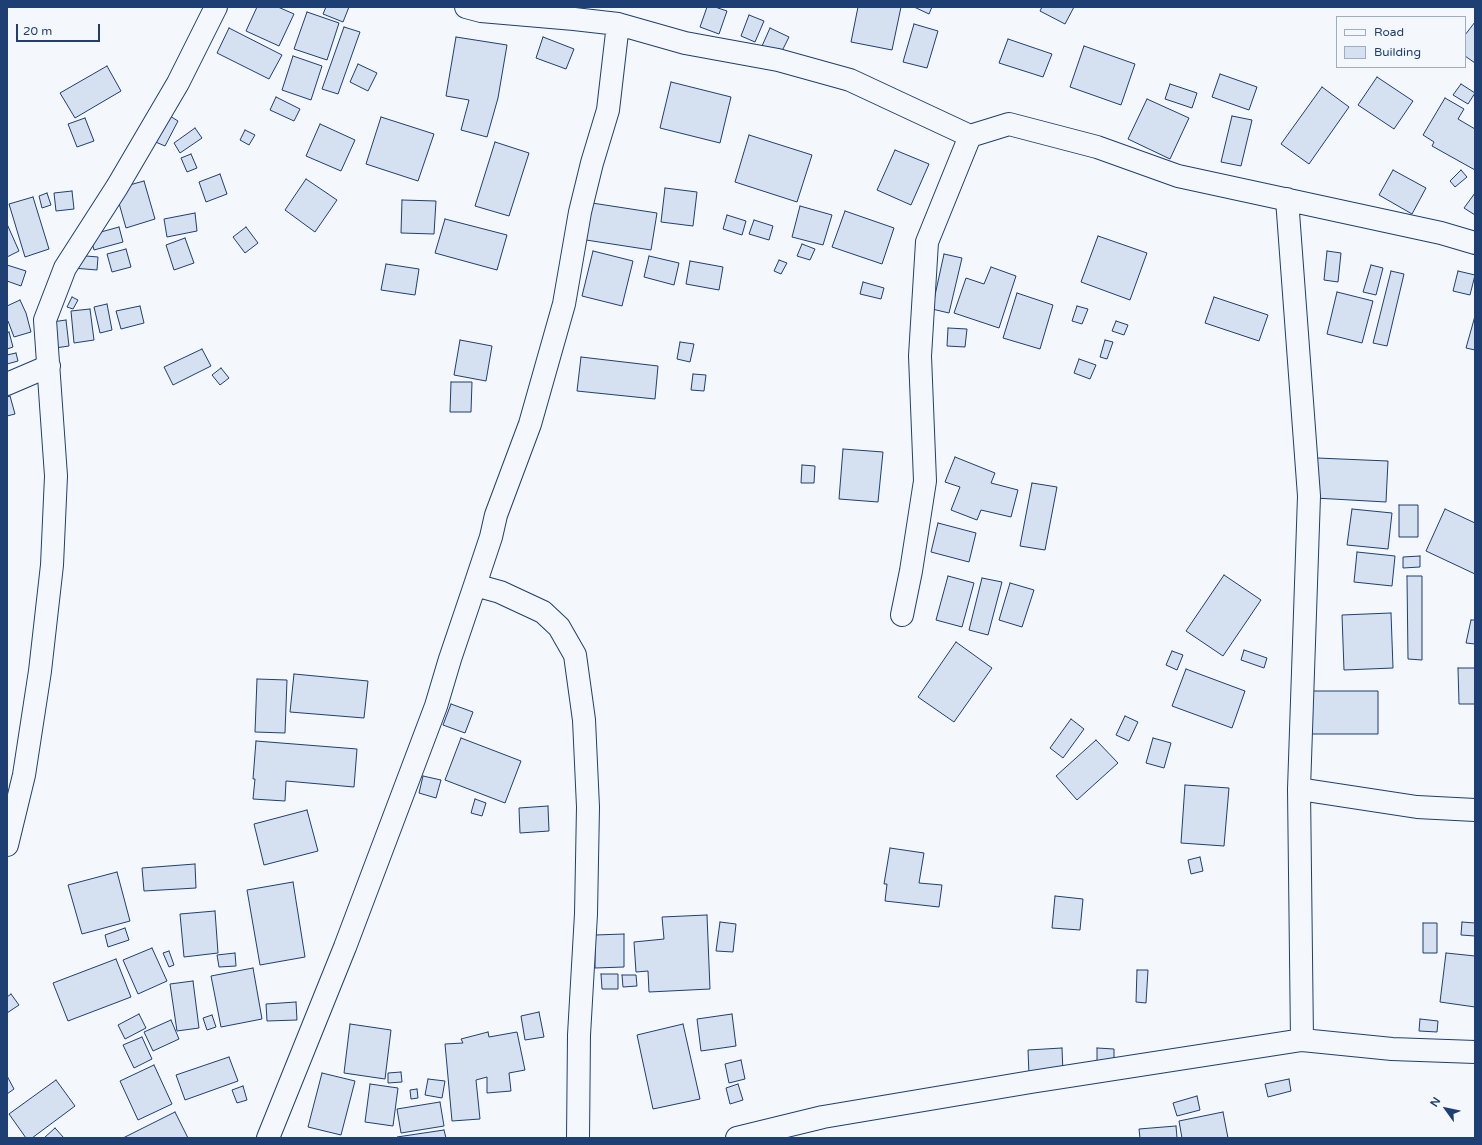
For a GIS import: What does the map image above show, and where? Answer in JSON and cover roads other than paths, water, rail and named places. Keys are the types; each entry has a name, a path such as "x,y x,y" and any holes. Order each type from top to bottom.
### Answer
{"street":[{"path":"7,844 24,775 40,671 52,565 56,476 45,320 65,268 117,187 178,83 216,7"},
{"path":"466,7 481,11 576,13 685,43 778,60 850,80 970,136 1009,124 1097,146 1178,176 1441,233 1475,243"},
{"path":"268,1138 347,940 436,706 450,659 491,537 496,514 530,424 564,304 580,212 592,163 608,110 618,24"},
{"path":"902,615 911,571 925,481 920,356 926,242 970,136"},
{"path":"1287,199 1309,496 1299,789 1302,1040"},
{"path":"7,384 49,366"},
{"path":"475,585 500,592 543,612 559,627 575,655 584,720 588,807 586,914 579,1035 578,1138"},
{"path":"1299,789 1417,807 1475,810"},
{"path":"737,1138 823,1117 1031,1082 1302,1040 1392,1048 1475,1052"}]}
